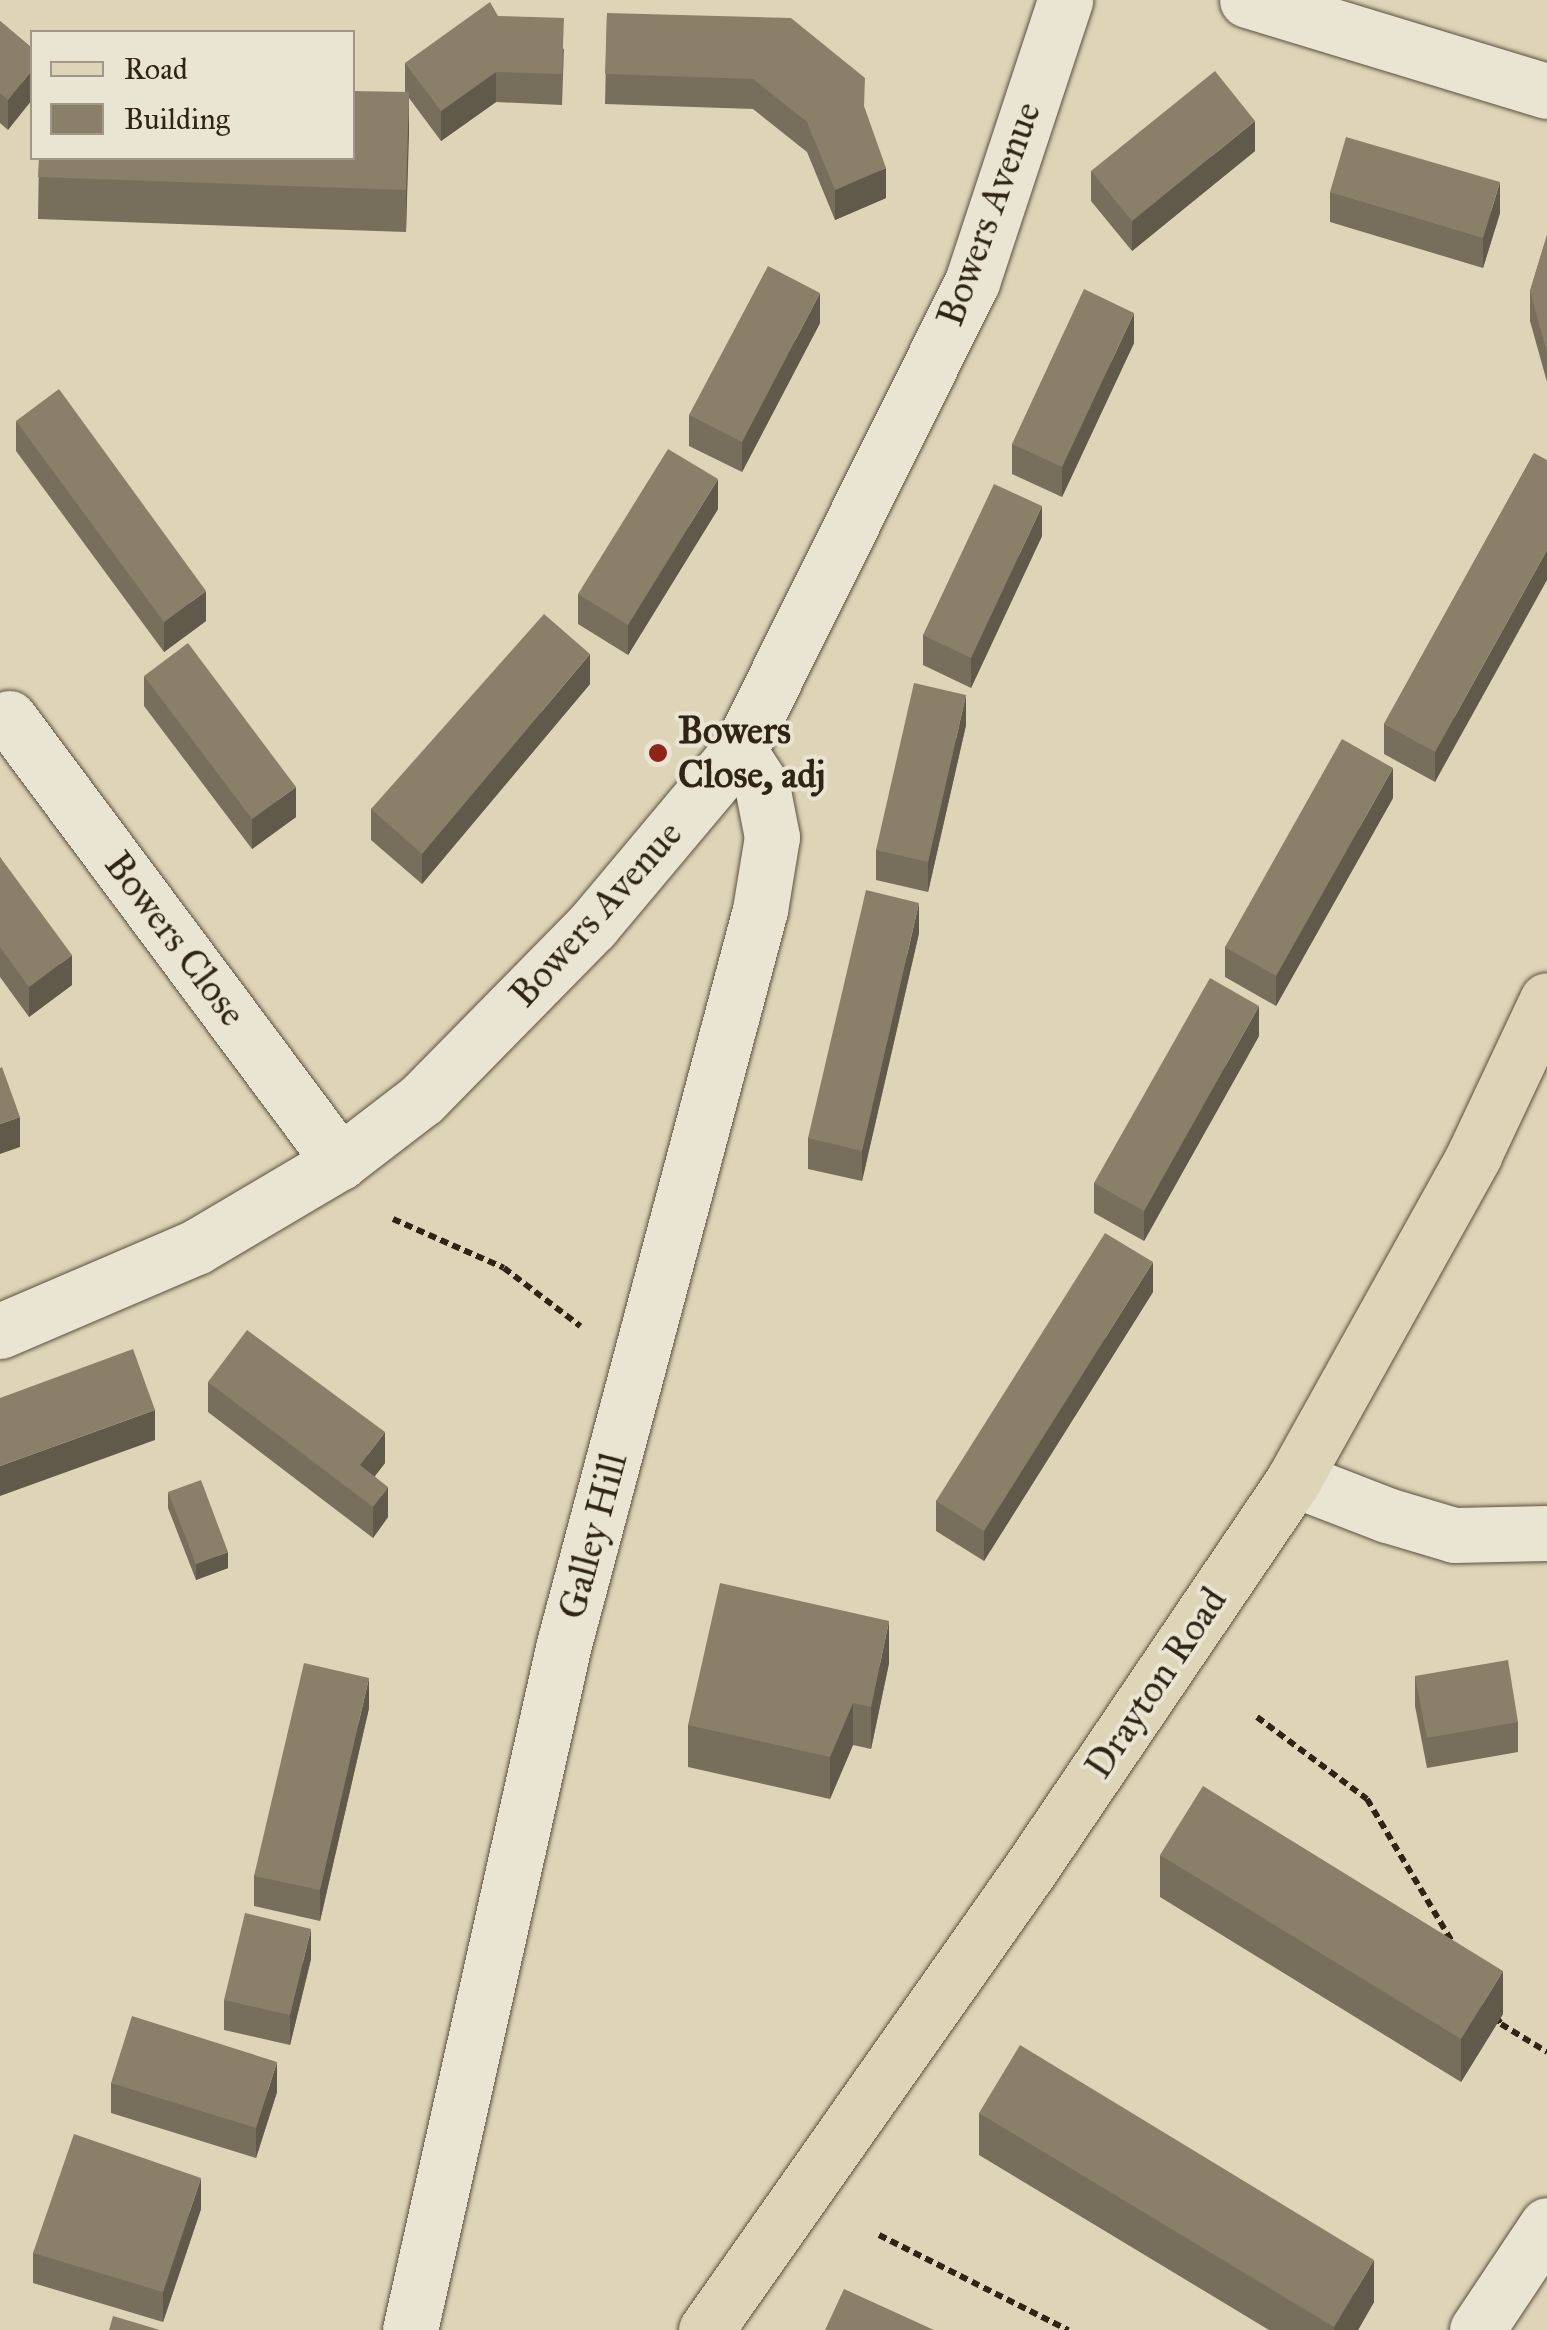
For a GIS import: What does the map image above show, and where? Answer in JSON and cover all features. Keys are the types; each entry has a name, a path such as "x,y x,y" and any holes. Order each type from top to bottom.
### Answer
{"main road":[{"name":"Drayton Road","path":"706,2330 1030,1871 1294,1479 1474,1155 1547,1000"}],"street":[{"name":"Bowers Avenue","path":"0,1331 196,1247 340,1162 422,1099 592,926 739,751 972,282 1066,0"},
{"path":"1247,0 1547,91"},
{"name":"Bowers Close","path":"9,718 340,1162"},
{"name":"Galley Hill","path":"410,2330 564,1644 760,910 772,837 762,786 739,751"},
{"path":"1294,1479 1454,1535 1547,1532"},
{"path":"1476,2330 1547,2225"}],"path":[{"path":"394,1218 504,1268 580,1326"},
{"path":"1256,1717 1367,1799 1462,1960"},
{"path":"1491,2008 1501,2024 1547,2052"},
{"path":"878,2234 1068,2330"}],"building":[{"path":"490,2 498,16 564,18 562,74 496,72 441,111 405,63"},
{"path":"607,13 791,18 865,78 864,106 886,168 835,190 807,122 753,79 605,74"},
{"path":"0,21 30,46 30,72 8,100 0,93"},
{"path":"1215,71 1255,121 1132,221 1091,171"},
{"path":"355,91 409,92 406,190 38,177 39,160 355,160"},
{"path":"1346,137 1500,182 1483,238 1330,192"},
{"path":"1547,235 1547,352 1530,291"},
{"path":"768,266 820,293 742,442 689,415"},
{"path":"1084,289 1134,313 1062,467 1012,444"},
{"path":"59,389 206,591 164,622 16,421"},
{"path":"668,449 718,479 628,625 578,594"},
{"path":"1534,453 1547,460 1547,550 1435,752 1384,724"},
{"path":"994,484 1042,506 971,658 923,635"},
{"path":"544,614 590,654 422,854 371,809"},
{"path":"188,643 296,787 252,819 144,676"},
{"path":"914,683 966,695 928,862 876,850"},
{"path":"1342,739 1393,768 1276,976 1225,947"},
{"path":"0,857 72,955 29,987 0,947"},
{"path":"866,890 919,903 862,1151 808,1138"},
{"path":"1210,978 1259,1006 1144,1211 1094,1183"},
{"path":"0,1068 20,1117 0,1124"},
{"path":"1105,1233 1153,1262 984,1531 936,1501"},
{"path":"247,1330 385,1432 360,1465 388,1487 373,1507 208,1382"},
{"path":"133,1349 155,1410 0,1466 0,1398"},
{"path":"201,1480 228,1552 196,1564 168,1492"},
{"path":"720,1583 889,1621 871,1707 853,1703 830,1757 688,1725"},
{"path":"1508,1660 1518,1722 1427,1738 1415,1676"},
{"path":"304,1663 369,1678 320,1890 254,1876"},
{"path":"1203,1786 1503,1971 1461,2039 1160,1855"},
{"path":"245,1913 311,1929 290,2015 224,2000"},
{"path":"132,2016 277,2062 256,2128 111,2083"},
{"path":"1020,2045 1374,2260 1334,2327 979,2113"},
{"path":"74,2134 201,2178 163,2292 33,2253"},
{"path":"844,2289 934,2330 825,2330"},
{"path":"113,2316 160,2330 109,2330"}],"place":[{"name":"Bowers Close, adj","path":"658,753"}]}
